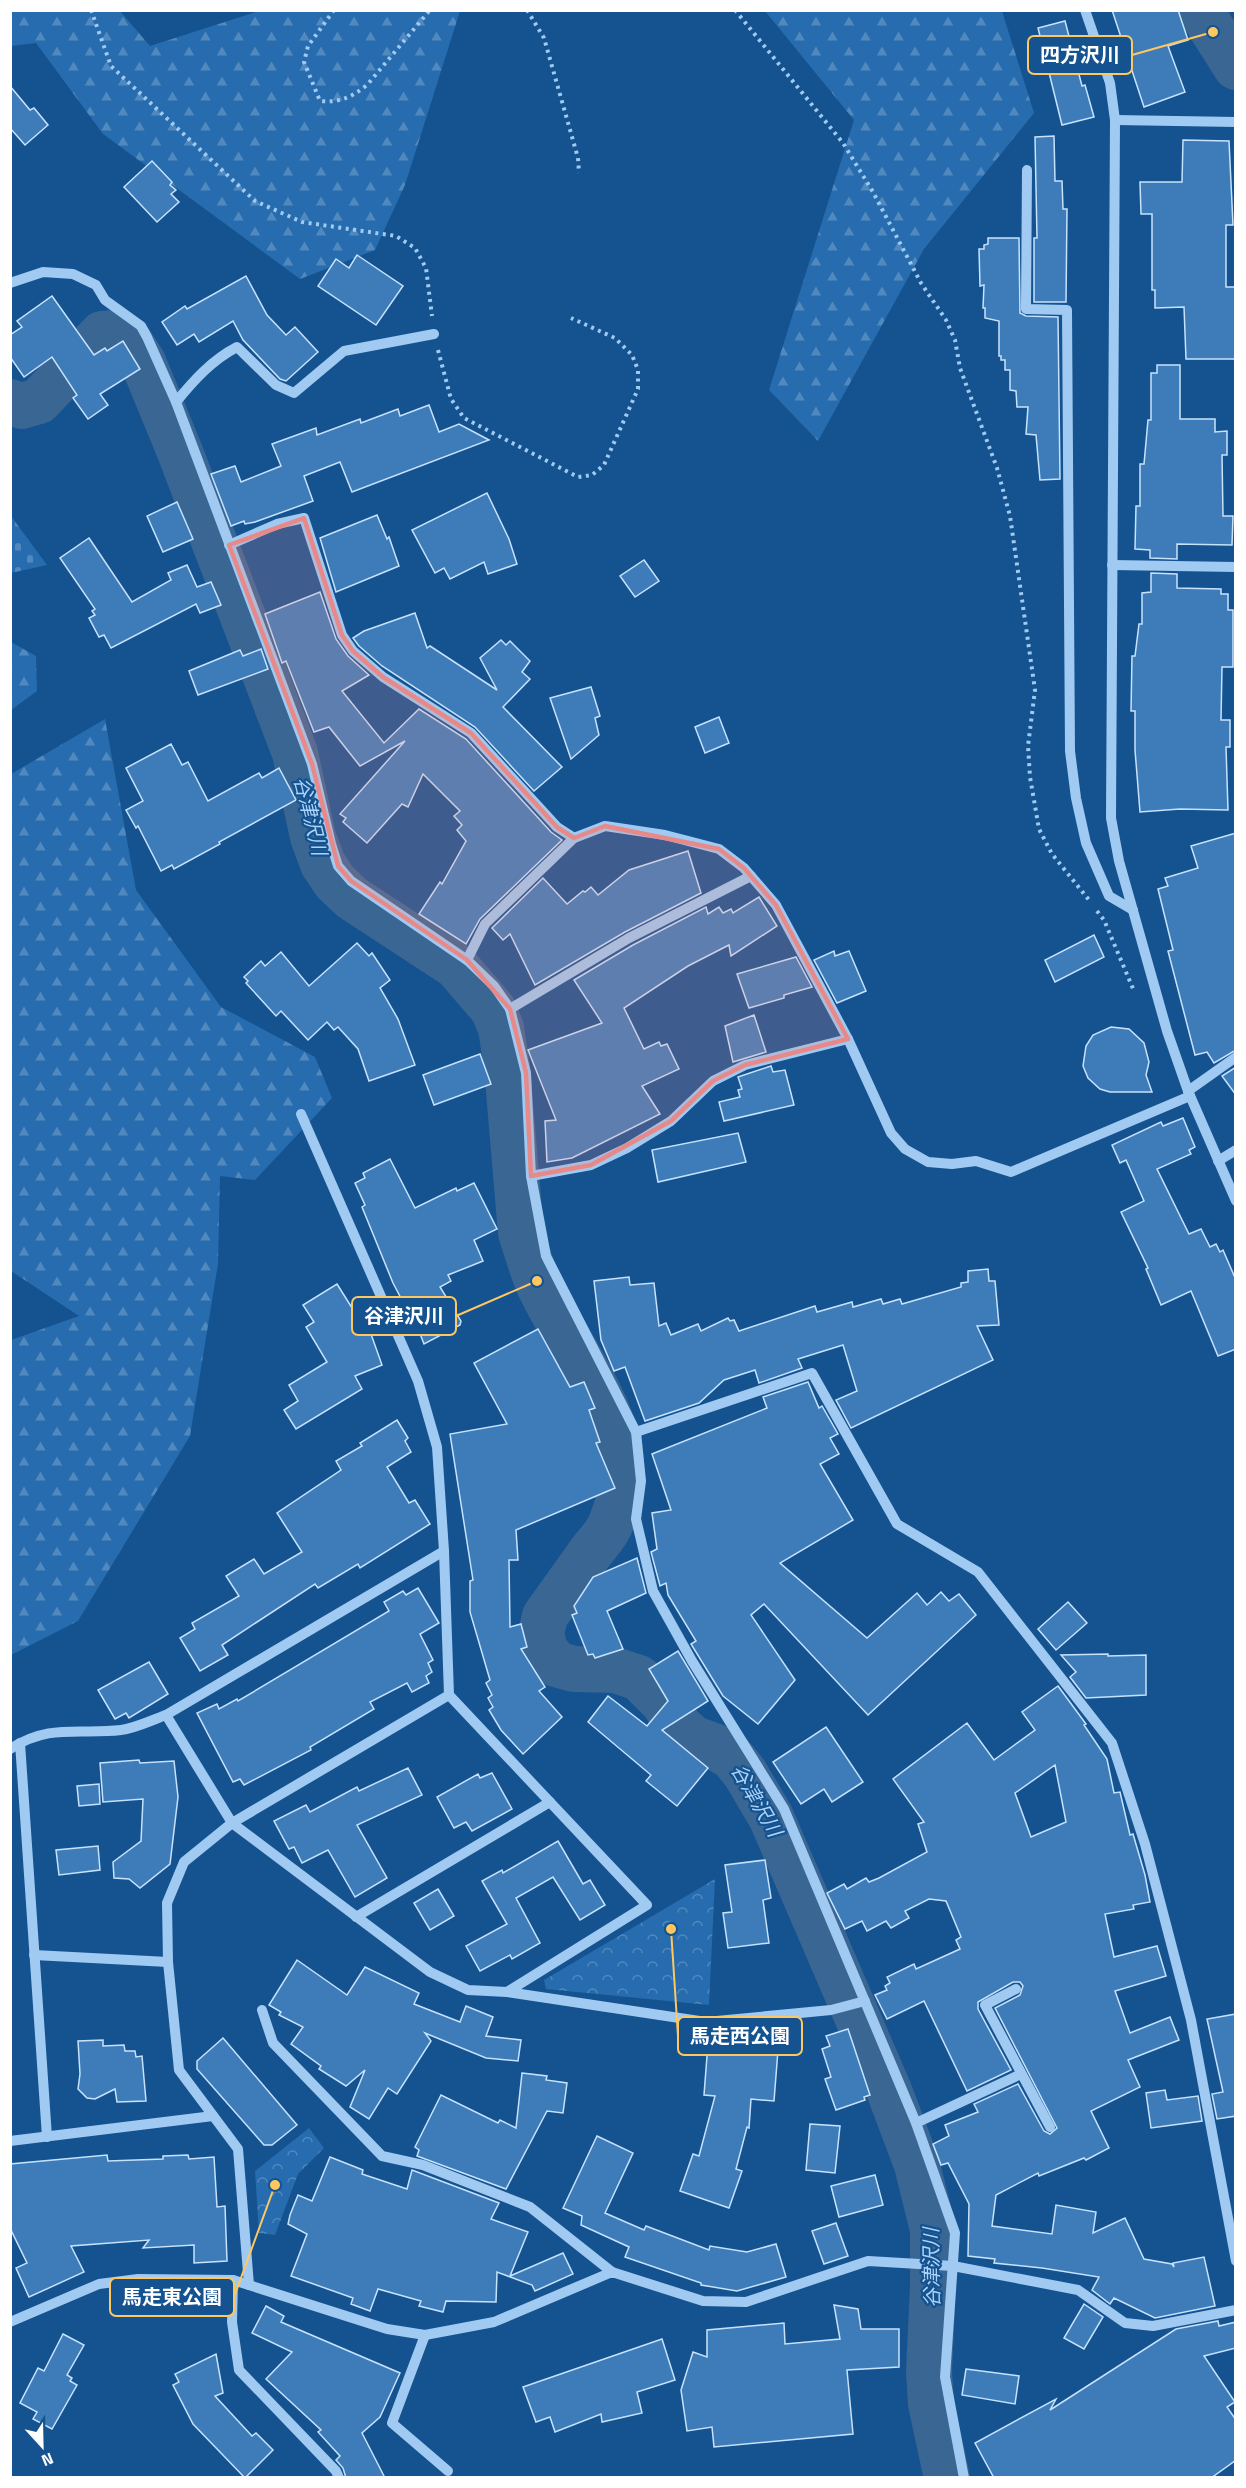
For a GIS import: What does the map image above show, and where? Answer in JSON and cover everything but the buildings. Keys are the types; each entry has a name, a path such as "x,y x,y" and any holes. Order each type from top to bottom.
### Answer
{"street":[{"path":"1085,10 1110,83 1115,120 1111,818 1119,861 1167,1031 1189,1093 1236,1201"},
{"path":"1115,120 1236,122"},
{"path":"1027,170 1026,309 1067,310 1070,751 1076,798 1086,843 1109,896 1133,910"},
{"path":"10,283 42,272 74,274 96,285 105,300 141,326 176,402 312,764 338,866 351,881 466,960 494,986 510,1009 526,1074 531,1176 546,1256 636,1432 641,1481 636,1519 653,1591 692,1661 784,1809 916,2123 955,2233 945,2377 964,2478"},
{"path":"176,402 196,377 223,354 237,347 276,385 294,393 344,351 434,334"},
{"path":"229,544 277,524 304,518 342,635 353,651 383,677 471,733 557,826 574,838"},
{"path":"1112,565 1236,567"},
{"path":"466,960 485,924 574,838 605,826 666,835 719,849 744,868 776,905 848,1039 891,1133 905,1149 928,1162 952,1164 976,1161 1011,1172 1189,1093 1236,1058"},
{"path":"510,1009 629,938 751,876"},
{"path":"531,1176 591,1165 627,1148 671,1121 713,1082 745,1065 848,1039"},
{"path":"301,1114 418,1380 437,1447 444,1551 449,1695 647,1905 507,1992"},
{"path":"1218,1161 1236,1150"},
{"path":"636,1432 812,1373 897,1524 978,1572 1112,1743 1144,1844 1191,2020 1236,2261"},
{"path":"47,2137 34,1955 15,1746 51,1731 123,1730 166,1715 444,1551"},
{"path":"249,2285 238,2149 179,2070 168,1962 167,1903 184,1862 232,1823 449,1695"},
{"path":"166,1715 232,1823 429,1972 468,1989 507,1992 706,2022 831,2010 865,2001"},
{"path":"356,1917 550,1802"},
{"path":"34,1955 168,1962"},
{"path":"1016,1989 986,2006 1050,2127"},
{"path":"262,2010 273,2043 382,2156 423,2165 530,2207 612,2272 703,2301 746,2302 868,2261 953,2266 1078,2290 1125,2323 1153,2326 1236,2310"},
{"path":"916,2123 1022,2074"},
{"path":"10,2141 213,2116"},
{"path":"10,2322 99,2284 138,2279 233,2280 387,2329 425,2335 494,2322 612,2272"},
{"path":"233,2280 232,2322 239,2370 336,2471 339,2478"},
{"path":"425,2335 392,2423 448,2472"}],"path":[{"path":"91,10 111,66 255,201 302,222 396,236 415,248 426,268 434,334 451,399 464,418 578,477 592,475 604,465 638,389 638,370 632,355 615,338 571,318"},
{"path":"334,10 308,46 304,62 320,101 333,102 356,94 367,85 430,10"},
{"path":"527,10 544,38 578,158 579,172"},
{"path":"735,10 843,143 873,192 905,257 946,320 955,340 960,368 997,468 1010,516 1035,690 1028,746 1030,777 1039,829 1052,854 1089,901"},
{"path":"1097,911 1104,920 1137,996"}],"highlighted area":[{"path":"304,518 342,635 353,651 383,677 471,733 557,827 574,838 605,826 719,849 744,868 776,905 848,1039 745,1065 713,1081 671,1121 591,1165 531,1176 526,1073 510,1009 467,960 351,881 338,866 312,764 229,545"}],"green space":[{"path":"11,11 120,11 150,46 259,11 460,11 405,185 375,250 300,279 103,134 36,43 11,46"},
{"path":"765,11 1002,11 1034,113 924,249 818,441 769,390 854,120"},
{"path":"11,516 47,565 11,573"},
{"path":"11,642 36,656 37,691 11,710"},
{"path":"105,719 136,890 221,1007 315,1057 332,1098 255,1180 220,1176 218,1264 190,1436 78,1621 11,1655 11,1340 79,1316 11,1271 11,774"},
{"path":"715,1879 709,2005 546,1989 544,1980"},
{"path":"309,2128 324,2148 298,2174 275,2235 259,2233 255,2171"}],"waterway":[{"path":"1200,10 1236,67"},
{"name":"谷津沢川","path":"10,402 22,406 39,401 102,334 116,333 130,342 143,362 180,452 295,753 313,837 323,864 335,882 352,898 456,966 493,1009 501,1028 507,1068 521,1233 537,1281 601,1398 613,1428 621,1459 620,1491 611,1523 545,1616 541,1634 545,1650 556,1664 574,1669 615,1670 639,1678 663,1702 680,1727 694,1739 714,1746 732,1757 745,1773 771,1817 890,2093 917,2165 933,2230 929,2371 931,2404 947,2478"}],"place":[{"name":"四方沢川","path":"1213,32"},
{"name":"谷津沢川","path":"537,1281"},
{"name":"馬走西公園","path":"671,1929"},
{"name":"馬走東公園","path":"275,2185"}]}
